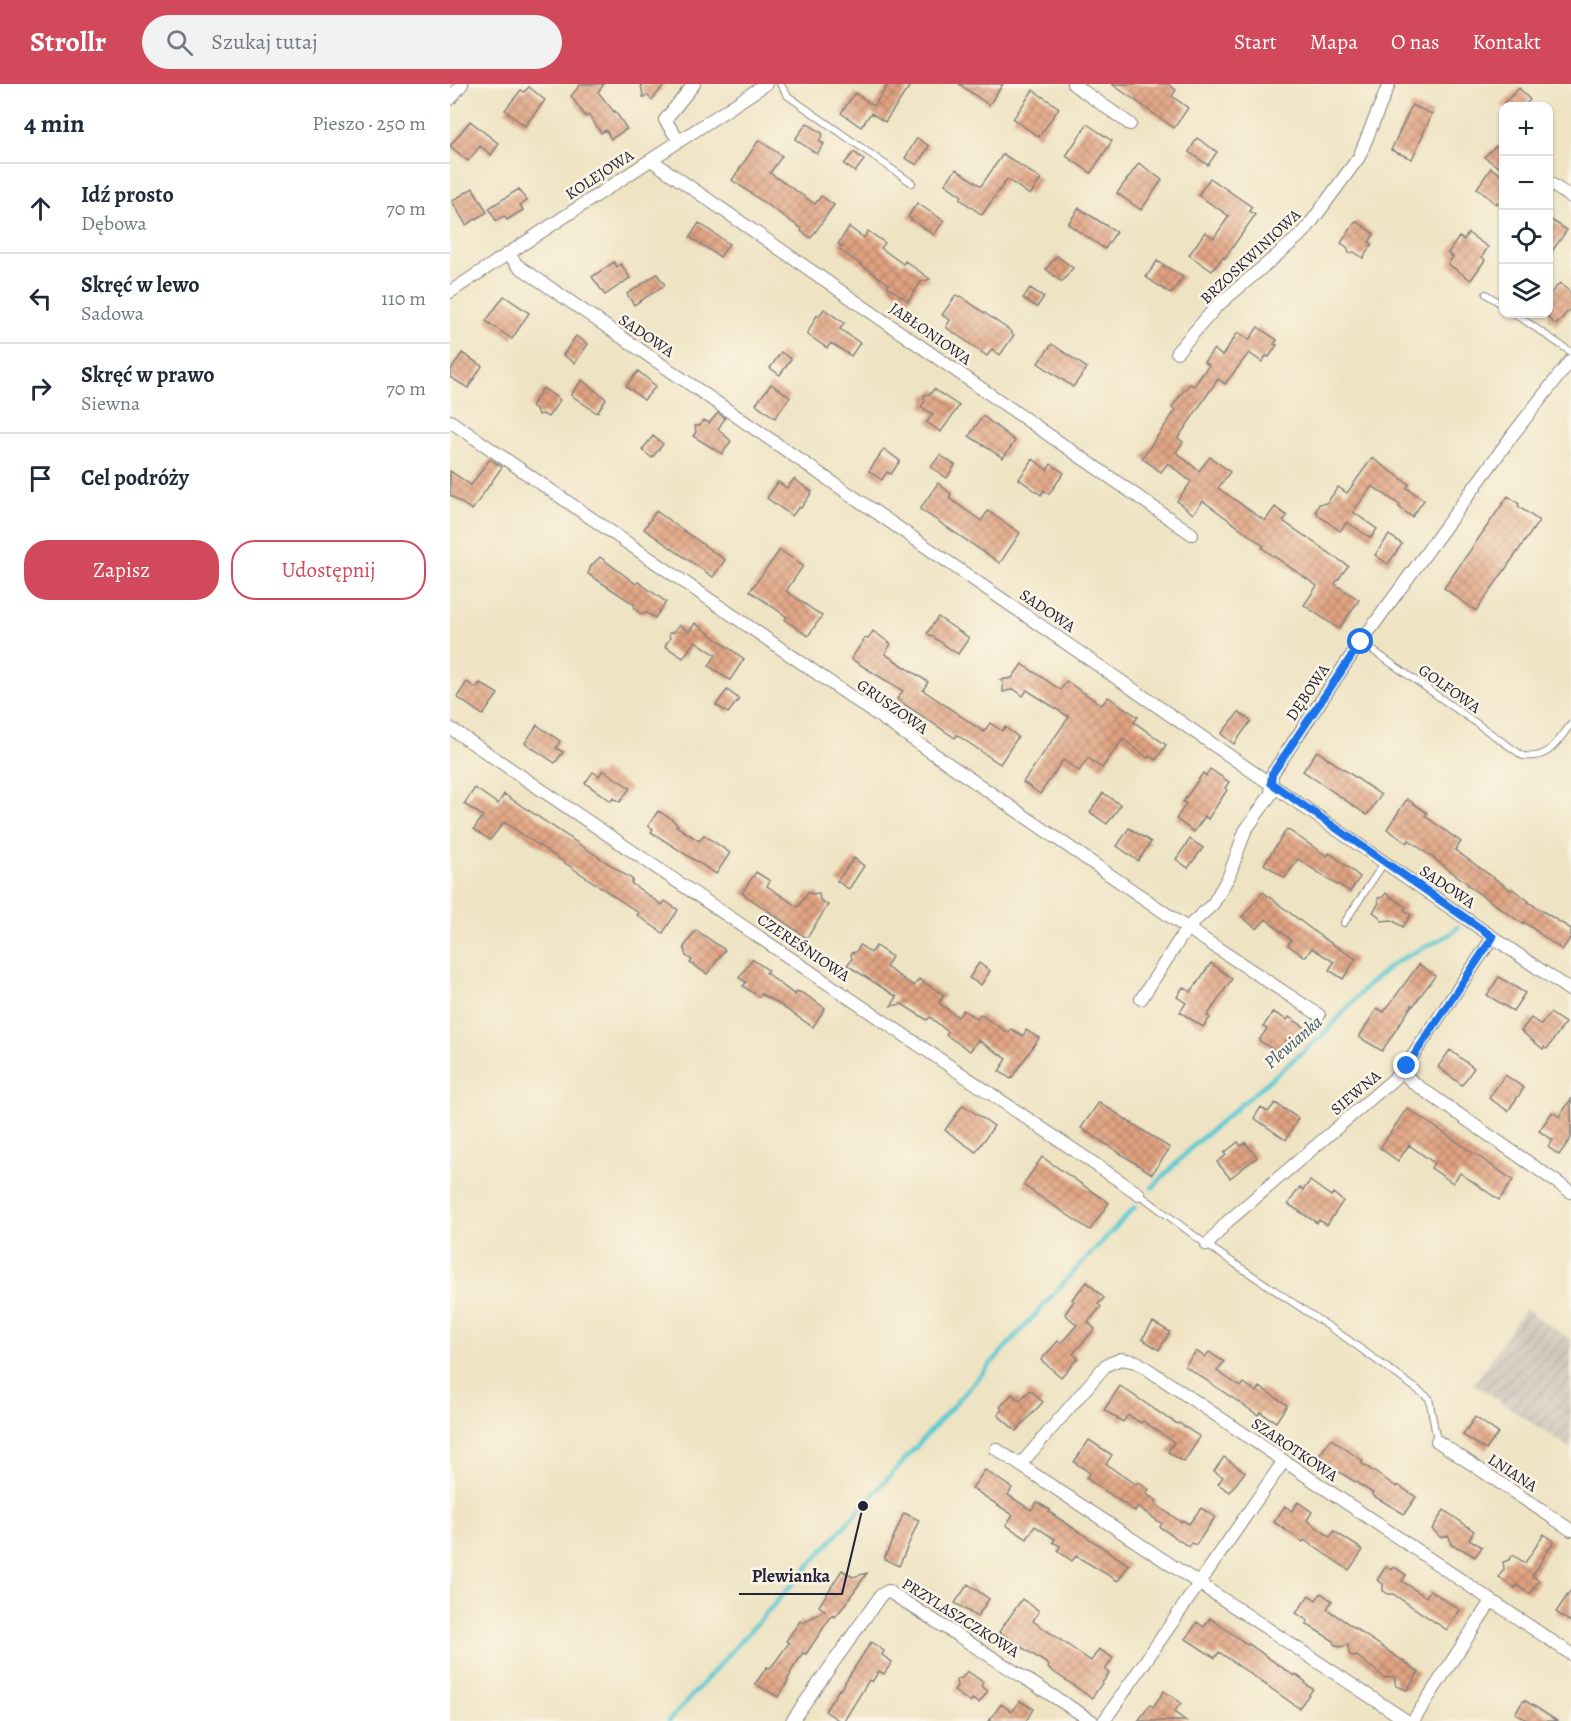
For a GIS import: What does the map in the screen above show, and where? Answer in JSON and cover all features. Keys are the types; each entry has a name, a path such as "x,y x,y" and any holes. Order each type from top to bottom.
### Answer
{"street":[{"path":"450,99 462,84"},
{"path":"679,141 665,120 694,84"},
{"name":"KOLEJOWA","path":"450,292 766,84"},
{"path":"1073,84 1130,124"},
{"name":"BRZOSKWINIOWA","path":"1177,352 1216,307 1304,232 1359,157 1389,84"},
{"name":"JABŁONIOWA","path":"651,160 1192,534"},
{"path":"1553,185 1571,197"},
{"name":"SADOWA","path":"508,253 517,265 1571,991"},
{"name":"DĘBOWA","path":"1142,999 1187,928 1213,904 1224,885 1245,831 1271,794 1272,774 1361,642 1571,359"},
{"name":"GRUSZOWA","path":"450,421 1187,928 1319,1015"},
{"name":"CZEREŚNIOWA","path":"450,728 1139,1194"},
{"name":"SIEWNA","path":"1207,1245 1227,1222 1402,1072 1493,937"},
{"path":"1402,1072 1415,1084 1571,1192"},
{"name":"SZAROTKOWA","path":"1020,1465 1106,1365 1121,1359 1137,1362 1571,1654"},
{"name":"LNIANA","path":"1437,1441 1571,1530"},
{"path":"996,1449 1407,1721"},
{"path":"1104,1721 1283,1462"},
{"name":"PRZYLASZCZKOWA","path":"792,1721 881,1595 888,1591 1092,1721"},
{"path":"1413,1721 1491,1601"}],"lane":[{"path":"780,84 788,96 912,183"},
{"path":"1486,294 1499,303"},
{"path":"1520,318 1571,359"},
{"name":"GOLFOWA","path":"1361,642 1523,756 1534,758 1549,753 1571,724"},
{"path":"1344,923 1385,862"},
{"path":"1139,1194 1207,1245 1343,1336 1429,1398 1437,1441"}],"shaded area":[{"path":"1525,1309 1571,1340 1571,1449 1474,1384"}],"building":[{"path":"581,84 604,84 598,92 627,129 611,139 606,130 601,133 589,115 586,117 571,96"},
{"path":"641,84 665,84 652,100 648,96 643,97"},
{"path":"889,84 911,84 885,122 871,113 861,127 841,113 855,93 874,106"},
{"path":"959,84 1003,84 989,105"},
{"path":"1112,84 1168,84 1176,90 1172,96 1188,108 1174,128"},
{"path":"529,87 545,100 525,126 505,110 521,90 524,92"},
{"path":"1519,88 1530,100 1528,102 1505,102"},
{"path":"1033,90 1059,108 1039,137 1013,119"},
{"path":"1412,105 1432,114 1412,159 1391,150"},
{"path":"470,121 499,144 491,155 480,146 468,161 450,146"},
{"path":"807,123 823,134 819,141 824,144 817,154 795,139"},
{"path":"1087,124 1112,141 1091,173 1066,156"},
{"path":"917,138 929,146 917,165 905,158"},
{"path":"1197,138 1217,152 1208,165 1189,152"},
{"path":"759,140 782,156 770,173 815,204 821,196 834,205 811,238 801,231 802,229 732,180"},
{"path":"1496,146 1499,148 1499,167 1484,157"},
{"path":"854,152 864,160 855,172 844,164"},
{"path":"1003,154 1041,179 1030,195 1007,179 982,215 960,199 962,196 945,184 956,169 981,186"},
{"path":"1139,163 1162,180 1141,210 1117,193"},
{"path":"1491,168 1499,173 1499,203 1496,204 1477,188"},
{"path":"1210,178 1252,207 1249,211 1255,215 1225,258 1223,257 1212,271 1189,255 1205,232 1214,238 1229,216 1198,195"},
{"path":"473,188 487,212 466,225 452,201"},
{"path":"519,189 527,201 520,205 523,210 507,220 504,216 496,221 489,208"},
{"path":"917,203 944,221 934,235 908,217"},
{"path":"1079,208 1116,232 1105,249 1068,224"},
{"path":"1356,221 1374,234 1369,242 1372,244 1363,258 1354,252 1349,253 1347,247 1341,243"},
{"path":"1553,221 1567,230 1553,250"},
{"path":"699,223 729,244 720,257 690,237"},
{"path":"849,227 864,238 868,231 885,243 881,248 903,264 905,261 930,279 921,282 908,301 888,287 889,284 840,250 842,247 838,244"},
{"path":"1468,233 1488,247 1482,257 1485,260 1471,280 1448,264 1453,257 1448,253 1459,237 1464,240"},
{"path":"1057,256 1073,268 1062,282 1046,269"},
{"path":"1157,261 1183,277 1171,294 1146,277"},
{"path":"614,262 617,267 621,264 630,278 605,295 592,277"},
{"path":"657,274 665,285 634,305 627,294"},
{"path":"1560,283 1571,293 1571,308 1556,325 1548,318 1553,318 1553,291"},
{"path":"1030,288 1044,297 1037,307 1023,298"},
{"path":"956,295 1012,332 1014,335 1000,355 992,349 987,356 946,327 950,320 942,315"},
{"path":"504,296 529,313 512,339 486,321"},
{"path":"824,309 844,323 840,329 860,343 851,356 831,343 827,348 807,334 817,315 819,316"},
{"path":"1258,327 1277,340 1274,344 1277,345 1269,357 1266,356 1262,362 1249,353 1225,384 1218,379 1178,438 1183,442 1176,452 1199,471 1210,457 1230,472 1218,488 1265,521 1275,507 1287,516 1283,521 1348,566 1335,584 1359,600 1339,629 1304,605 1317,586 1262,548 1264,546 1203,501 1193,514 1177,501 1191,482 1168,463 1161,472 1142,458 1176,410 1172,407 1182,393 1190,384 1194,386 1209,365 1204,362 1214,349 1222,356 1238,332 1249,340"},
{"path":"576,336 588,344 575,363 563,355"},
{"path":"1052,344 1087,368 1073,387 1038,363"},
{"path":"781,352 791,359 780,375 770,368"},
{"path":"462,353 482,366 468,388 450,377 450,371"},
{"path":"638,371 656,386 644,400 626,386"},
{"path":"582,380 606,399 597,413 571,395"},
{"path":"771,384 790,397 775,418 756,404"},
{"path":"543,388 560,400 548,417 543,414 538,415 536,409 531,406"},
{"path":"934,389 959,406 941,432 927,422 933,414 921,407 925,401 924,395 930,394"},
{"path":"718,413 725,418 718,429 731,441 722,454 693,436 696,432 695,426 700,425 704,420 709,423"},
{"path":"983,416 1015,441 1003,458 969,436"},
{"path":"653,436 663,444 652,458 642,450"},
{"path":"884,449 900,461 891,474 887,472 882,480 869,471"},
{"path":"940,455 955,465 947,478 931,467"},
{"path":"1372,458 1409,484 1407,488 1424,500 1412,517 1399,507 1400,505 1372,486 1353,512 1377,529 1371,538 1347,522 1340,531 1316,511 1319,504 1327,503 1338,487 1347,493"},
{"path":"490,459 502,467 472,510 450,495 450,471 471,485"},
{"path":"1033,459 1047,470 1051,464 1064,473 1049,494 1044,490 1041,495 1019,479"},
{"path":"794,479 812,492 792,516 767,498 778,482 787,488"},
{"path":"938,483 951,494 949,498 981,521 988,511 1020,533 1000,563 920,509"},
{"path":"1508,496 1539,521 1476,611 1444,588"},
{"path":"656,511 725,560 713,577 644,529"},
{"path":"1389,535 1402,544 1388,564 1375,555"},
{"path":"780,550 803,566 786,591 822,616 808,636 785,620 787,617 750,591"},
{"path":"600,557 636,584 638,582 666,602 655,618 647,613 642,614 635,609 634,604 588,574 591,566"},
{"path":"938,617 969,638 958,654 927,633"},
{"path":"695,623 744,659 730,680 709,666 716,655 695,641 683,658 665,646 670,638 669,633 674,632 679,625 689,632"},
{"path":"873,631 891,644 885,654 928,682 923,690 984,732 990,723 1002,731 1005,727 1018,737 1000,764 957,735 955,738 897,699 903,691 851,659 865,638 868,639"},
{"path":"1022,664 1061,690 1066,681 1102,705 1108,697 1138,717 1134,722 1166,745 1156,760 1149,756 1148,758 1123,739 1102,768 1088,758 1079,771 1063,760 1040,794 1023,782 1069,717 1027,690 1023,696 1014,689 1003,692 1003,682 1000,680 1012,678"},
{"path":"467,682 476,688 480,683 498,694 483,715 457,697"},
{"path":"727,690 739,699 728,713 716,705"},
{"path":"1239,712 1251,721 1234,744 1221,734"},
{"path":"537,725 560,741 556,748 563,752 555,763 525,743"},
{"path":"1317,751 1381,795 1367,815 1303,771"},
{"path":"1210,769 1229,782 1225,788 1227,790 1208,819 1205,816 1194,832 1176,819 1186,804 1183,802 1203,773 1206,776"},
{"path":"603,770 630,788 620,802 613,798 611,801 585,783 593,772 599,776"},
{"path":"475,788 498,804 504,794 633,880 631,883 662,905 665,901 678,910 663,933 637,915 639,913 504,822 490,840 474,829 483,816 464,804"},
{"path":"1103,793 1121,805 1107,824 1090,812"},
{"path":"1407,799 1427,813 1425,816 1461,842 1455,850 1528,902 1571,929 1571,937 1562,950 1467,885 1409,840 1407,843 1387,829"},
{"path":"658,811 699,841 704,835 730,853 716,874 651,832 653,829 648,826"},
{"path":"1129,828 1151,842 1138,861 1117,846"},
{"path":"1287,829 1327,856 1329,853 1334,856 1360,877 1350,892 1298,859 1285,878 1264,864"},
{"path":"1190,839 1203,848 1188,868 1176,859"},
{"path":"854,858 864,866 849,889 837,881"},
{"path":"756,872 770,881 767,886 798,907 808,892 819,893 820,900 828,905 807,938 742,893"},
{"path":"1263,892 1320,936 1356,959 1343,979 1329,970 1334,962 1312,948 1305,957 1288,945 1291,940 1266,919 1257,929 1242,917"},
{"path":"1386,893 1406,907 1404,910 1411,915 1403,927 1392,920 1381,921 1380,917 1373,912 1379,903 1378,898 1383,897"},
{"path":"696,930 725,950 707,974 690,963 692,960 686,956 684,947"},
{"path":"860,945 871,953 876,946 892,957 886,967 914,986 919,979 944,995 939,1003 958,1017 963,1010 977,1019 980,1014 1008,1033 1011,1029 1023,1036 1026,1030 1039,1038 1011,1079 999,1071 1007,1059 978,1040 970,1051 946,1035 948,1032 930,1017 927,1020 902,1004 891,1006 897,997 847,965 852,959 851,953 856,952"},
{"path":"752,959 768,970 766,973 795,995 797,991 804,994 825,1008 813,1027 774,1001 761,994 759,997 743,986 746,982 739,978"},
{"path":"979,963 990,971 981,985 969,978"},
{"path":"1211,963 1232,979 1207,1016 1210,1018 1203,1027 1180,1012 1186,1003 1177,997 1183,987 1191,992"},
{"path":"1419,964 1435,976 1412,1005 1382,1051 1359,1037 1377,1008 1384,1012"},
{"path":"1499,977 1525,993 1513,1011 1487,995"},
{"path":"1273,1012 1287,1020 1289,1017 1306,1028 1296,1044 1288,1039 1278,1053 1259,1040 1267,1029 1263,1027"},
{"path":"1550,1013 1565,1023 1547,1049 1544,1047 1543,1049 1521,1031 1531,1018 1541,1025"},
{"path":"1450,1050 1474,1068 1462,1085 1438,1067"},
{"path":"1505,1075 1524,1088 1508,1111 1489,1098"},
{"path":"1571,1099 1571,1138 1559,1155 1548,1147 1553,1140 1539,1131 1552,1112 1559,1117"},
{"path":"1099,1102 1170,1148 1152,1174 1081,1128"},
{"path":"1275,1103 1298,1118 1286,1140 1254,1118 1261,1107 1268,1112"},
{"path":"963,1105 994,1126 976,1152 945,1130"},
{"path":"1407,1108 1513,1180 1499,1200 1460,1173 1453,1183 1431,1168 1434,1163 1409,1145 1398,1161 1380,1148"},
{"path":"1238,1142 1241,1146 1246,1143 1257,1157 1230,1178 1217,1162"},
{"path":"1042,1157 1109,1203 1090,1230 1023,1185"},
{"path":"1310,1181 1331,1196 1333,1193 1343,1201 1327,1225 1319,1220 1317,1223 1288,1204 1300,1187 1303,1190"},
{"path":"1087,1282 1104,1298 1098,1304 1101,1307 1088,1322 1095,1329 1073,1354 1078,1358 1061,1377 1041,1360 1077,1325 1065,1314 1074,1301 1072,1299"},
{"path":"1153,1322 1170,1332 1159,1350 1142,1339"},
{"path":"1196,1351 1205,1357 1209,1352 1224,1362 1217,1371 1241,1387 1244,1383 1257,1392 1260,1387 1287,1405 1276,1422 1260,1412 1258,1415 1185,1366"},
{"path":"1120,1386 1200,1437 1184,1462 1168,1452 1174,1442 1143,1421 1141,1423 1128,1415 1123,1422 1104,1410"},
{"path":"1030,1390 1043,1402 1016,1431 998,1415 1002,1409 1000,1407 1012,1394 1020,1401"},
{"path":"1475,1417 1498,1433 1486,1450 1463,1435"},
{"path":"1331,1439 1363,1461 1361,1463 1416,1497 1404,1514 1317,1458"},
{"path":"1089,1440 1112,1455 1106,1464 1136,1485 1138,1482 1149,1490 1146,1494 1157,1501 1155,1504 1181,1522 1182,1520 1189,1524 1201,1508 1215,1517 1196,1545 1191,1543 1189,1547 1160,1527 1162,1524 1138,1507 1135,1511 1086,1478 1090,1473 1074,1462"},
{"path":"1224,1457 1245,1472 1230,1492 1218,1484 1223,1477 1214,1471"},
{"path":"985,1470 1012,1488 1008,1495 1031,1510 1037,1502 1129,1565 1118,1581 1076,1556 1072,1561 1058,1551 1060,1546 1053,1542 1055,1539 1035,1526 1027,1539 1006,1525 1013,1515 972,1488"},
{"path":"1298,1502 1312,1512 1307,1520 1330,1537 1334,1531 1363,1550 1349,1570 1274,1522 1285,1506 1292,1511"},
{"path":"1444,1510 1474,1531 1469,1539 1482,1547 1475,1557 1451,1545 1449,1536 1440,1537 1432,1529"},
{"path":"904,1513 919,1520 899,1566 884,1559"},
{"path":"1544,1534 1554,1541 1532,1576 1539,1580 1530,1594 1517,1585 1515,1588 1499,1577 1504,1569 1503,1562 1509,1560 1513,1555 1525,1563"},
{"path":"1386,1566 1392,1570 1394,1567 1406,1575 1402,1581 1426,1597 1430,1590 1460,1610 1447,1630 1393,1594 1383,1591 1383,1584 1377,1580"},
{"path":"842,1570 853,1577 867,1573 835,1617 832,1615 806,1654 803,1653 778,1697 755,1684 789,1643 786,1641 800,1621 803,1623 825,1610 819,1606"},
{"path":"968,1584 989,1599 977,1617 955,1603"},
{"path":"1571,1590 1571,1622 1556,1612"},
{"path":"1321,1593 1332,1601 1327,1609 1419,1672 1407,1690 1396,1686 1394,1676 1385,1678 1357,1656 1349,1654 1348,1645 1339,1647 1334,1644 1334,1641 1306,1624 1308,1621 1296,1613 1309,1595 1316,1600"},
{"path":"1022,1599 1039,1611 1033,1621 1091,1661 1099,1649 1113,1658 1105,1670 1109,1673 1092,1698 1048,1668 1049,1665 999,1632"},
{"path":"1210,1618 1294,1676 1295,1674 1313,1689 1299,1708 1219,1652 1215,1658 1186,1639 1197,1622 1204,1627"},
{"path":"871,1642 884,1651 882,1655 892,1662 884,1674 879,1671 872,1682 869,1680 844,1721 840,1721 825,1711"},
{"path":"967,1671 983,1682 981,1686 988,1691 979,1703 972,1699 970,1702 954,1691 957,1686 956,1679 962,1678"},
{"path":"1164,1691 1181,1703 1174,1712 1186,1721 1138,1721 1150,1705 1153,1707"},
{"path":"1524,1700 1557,1721 1528,1721 1515,1713"},
{"path":"1020,1701 1033,1709 1026,1721 989,1721 1001,1704 1012,1712"}],"waterway":[{"name":"Plewianka","path":"1152,1188 1196,1143 1326,1032 1365,988 1389,967 1449,935 1458,927"},
{"name":"Plewianka","path":"669,1721 1079,1266 1135,1207"}],"place":[{"name":"Plewianka","path":"863,1506"}],"route":[{"path":"1361,642 1272,774 1271,783 1493,937 1407,1066"}]}
